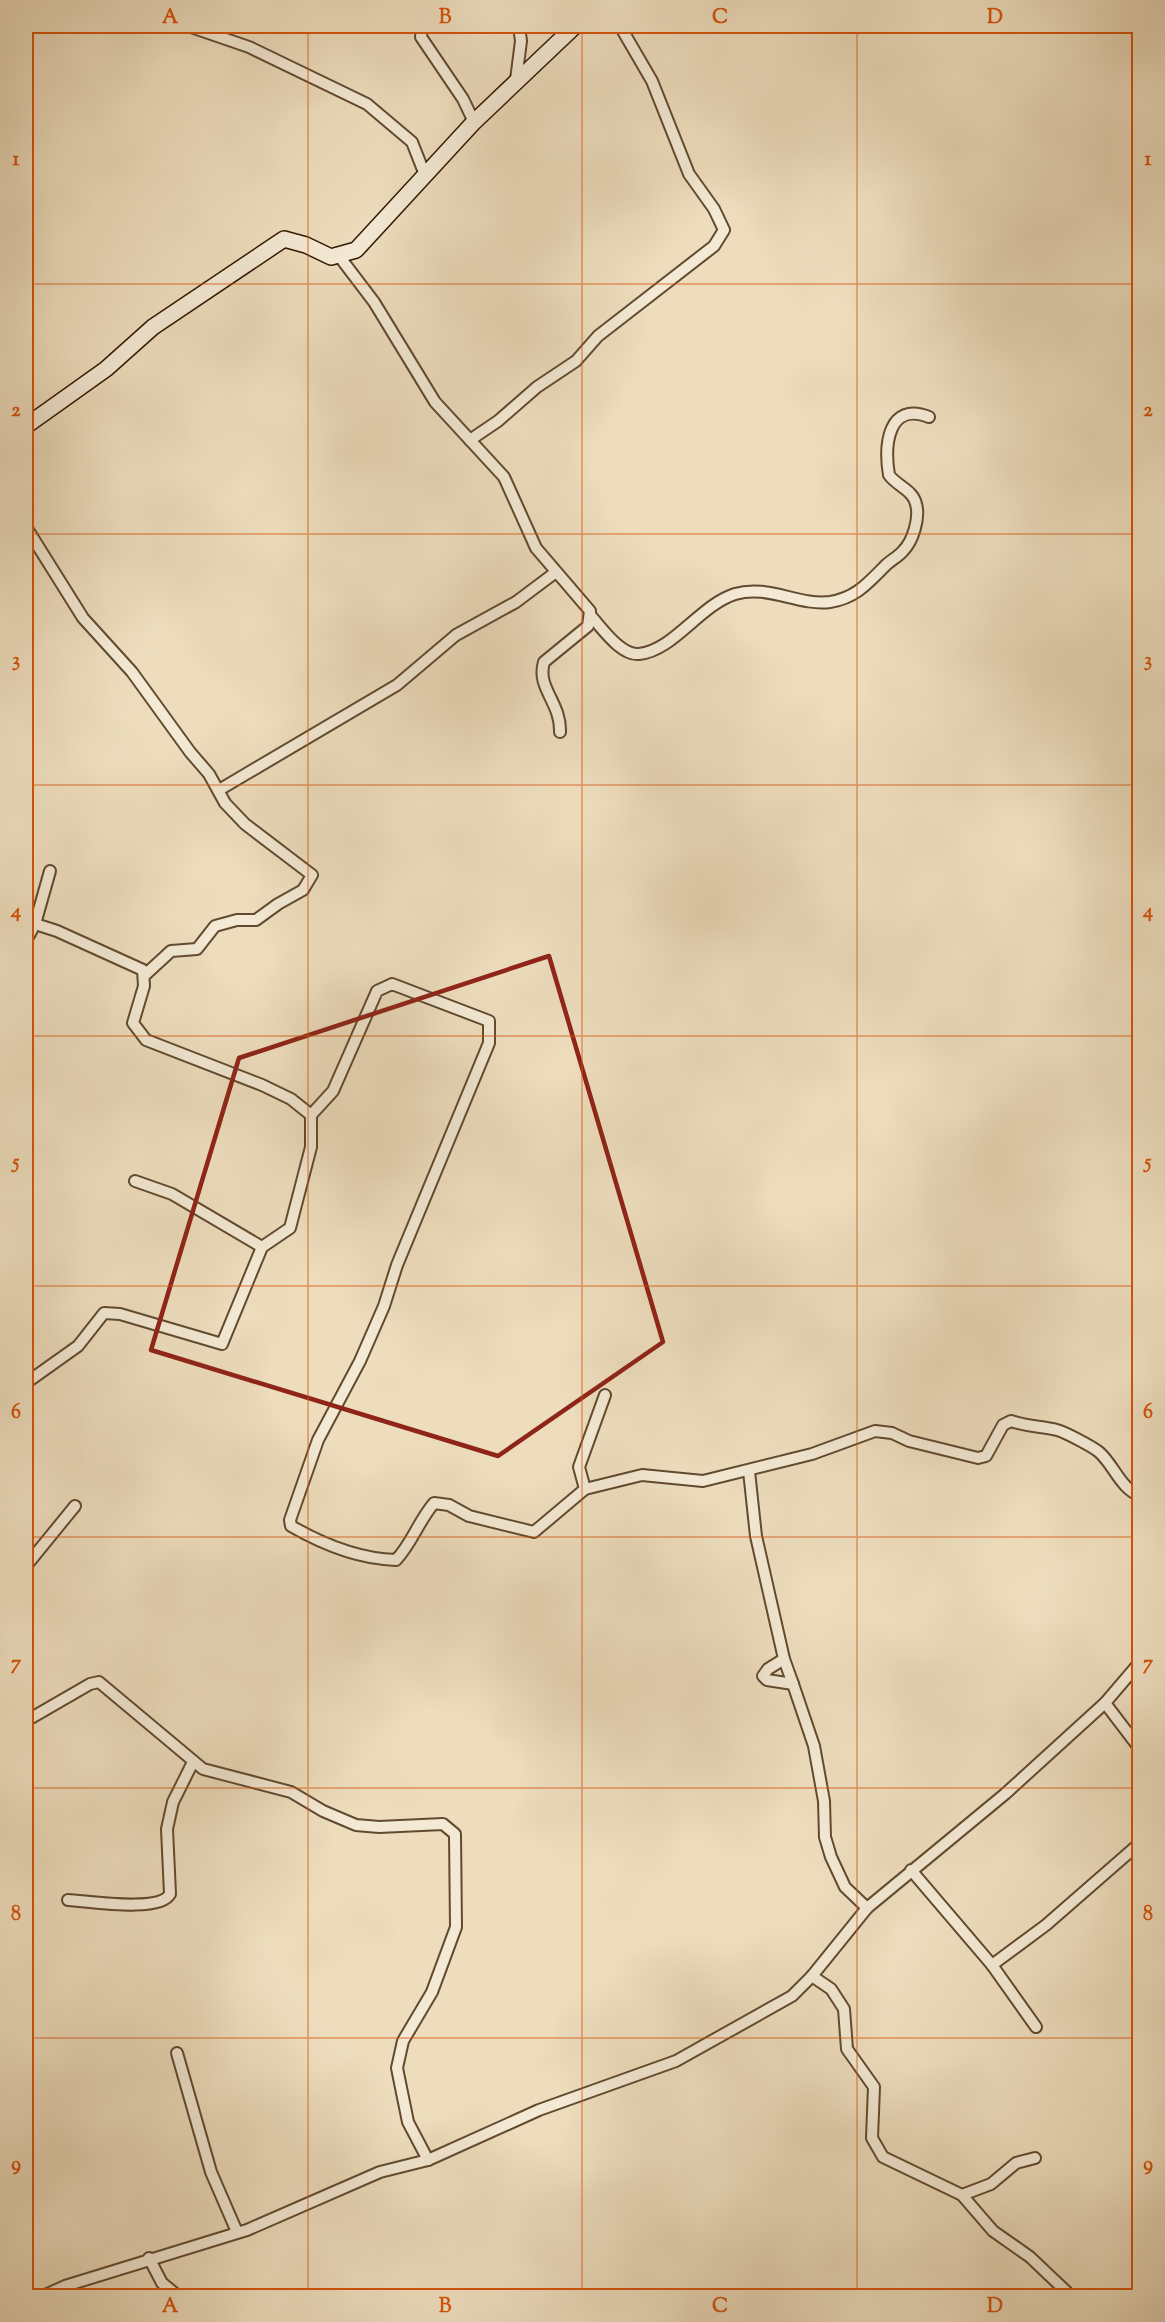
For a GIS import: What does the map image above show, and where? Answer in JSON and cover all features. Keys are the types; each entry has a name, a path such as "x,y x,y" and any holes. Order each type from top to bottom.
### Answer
{"street":[{"path":"188,26 211,36 249,47 367,104 412,142 425,175"},
{"path":"422,26 421,37 463,99 474,122"},
{"path":"516,80 521,40 519,26"},
{"path":"26,426 106,369 153,327 284,239 306,245 324,256 339,256 356,249 474,122 575,26"},
{"path":"470,440 498,421 537,387 576,361 598,336 714,246 724,230 714,209 689,174 652,81 620,26"},
{"path":"339,256 374,302 435,402 504,477 536,548 590,615 624,651 637,655 659,647 703,612 734,594 759,591 831,602 862,591 887,564 903,552 911,540 917,516 914,497 889,475 887,456 891,427 903,416 919,413 930,417"},
{"path":"26,527 83,618 116,651 219,790 225,803 245,824 312,875 303,891 278,904 256,920 237,920 215,926 197,949 171,951 146,974 133,1023 146,1040 262,1085 291,1099 311,1115"},
{"path":"219,790 397,685 456,635 516,602 556,572"},
{"path":"560,732 561,718 555,701 543,683 544,662 588,626 590,615"},
{"path":"26,941 30,922 50,871"},
{"path":"30,922 117,956 140,967 146,974"},
{"path":"26,1383 78,1346 104,1313 120,1314 222,1344 262,1247 290,1228 311,1147 311,1115 333,1091 377,991 392,984 489,1021 489,1042 397,1265 384,1306 360,1361 318,1440 290,1520 291,1526 334,1548 373,1559 396,1560 409,1546 420,1519 434,1503 449,1505 469,1516 534,1532 585,1489 642,1475 703,1481 834,1448 875,1431 892,1433 909,1441 978,1458 986,1456 1003,1425 1011,1421 1031,1428 1059,1430 1093,1448 1101,1453 1131,1493 1140,1496"},
{"path":"135,1181 172,1194 262,1247"},
{"path":"585,1489 579,1467 605,1395"},
{"path":"749,1471 756,1536 784,1659 814,1746 824,1807 825,1838 845,1887 867,1908"},
{"path":"26,1566 75,1506"},
{"path":"784,1659 768,1669 763,1676 767,1680 793,1684"},
{"path":"42,2296 149,2258 237,2232 380,2172 428,2160 539,2110 676,2061 792,1996 812,1976 867,1908 1005,1794 1106,1702 1140,1662"},
{"path":"26,1721 90,1684 99,1682 203,1769 221,1776 291,1792 323,1811 356,1825 379,1827 443,1824 455,1834 456,1926 432,1992 403,2042 397,2068 408,2122 428,2160"},
{"path":"1106,1702 1140,1749"},
{"path":"68,1900 144,1905 162,1903 168,1899 170,1894 167,1829 172,1802 193,1762"},
{"path":"992,1965 1046,1925 1140,1843"},
{"path":"911,1870 992,1965 1036,2027"},
{"path":"812,1976 831,1989 844,2009 848,2049 874,2087 871,2130 876,2148 893,2164 922,2174 962,2195 993,2231 1030,2258 1071,2296"},
{"path":"177,2053 211,2172 237,2232"},
{"path":"962,2195 991,2184 1016,2163 1035,2158"},
{"path":"149,2258 162,2283 178,2296"}],"highlighted area":[{"path":"549,956 663,1342 498,1456 151,1350 239,1058"}]}
